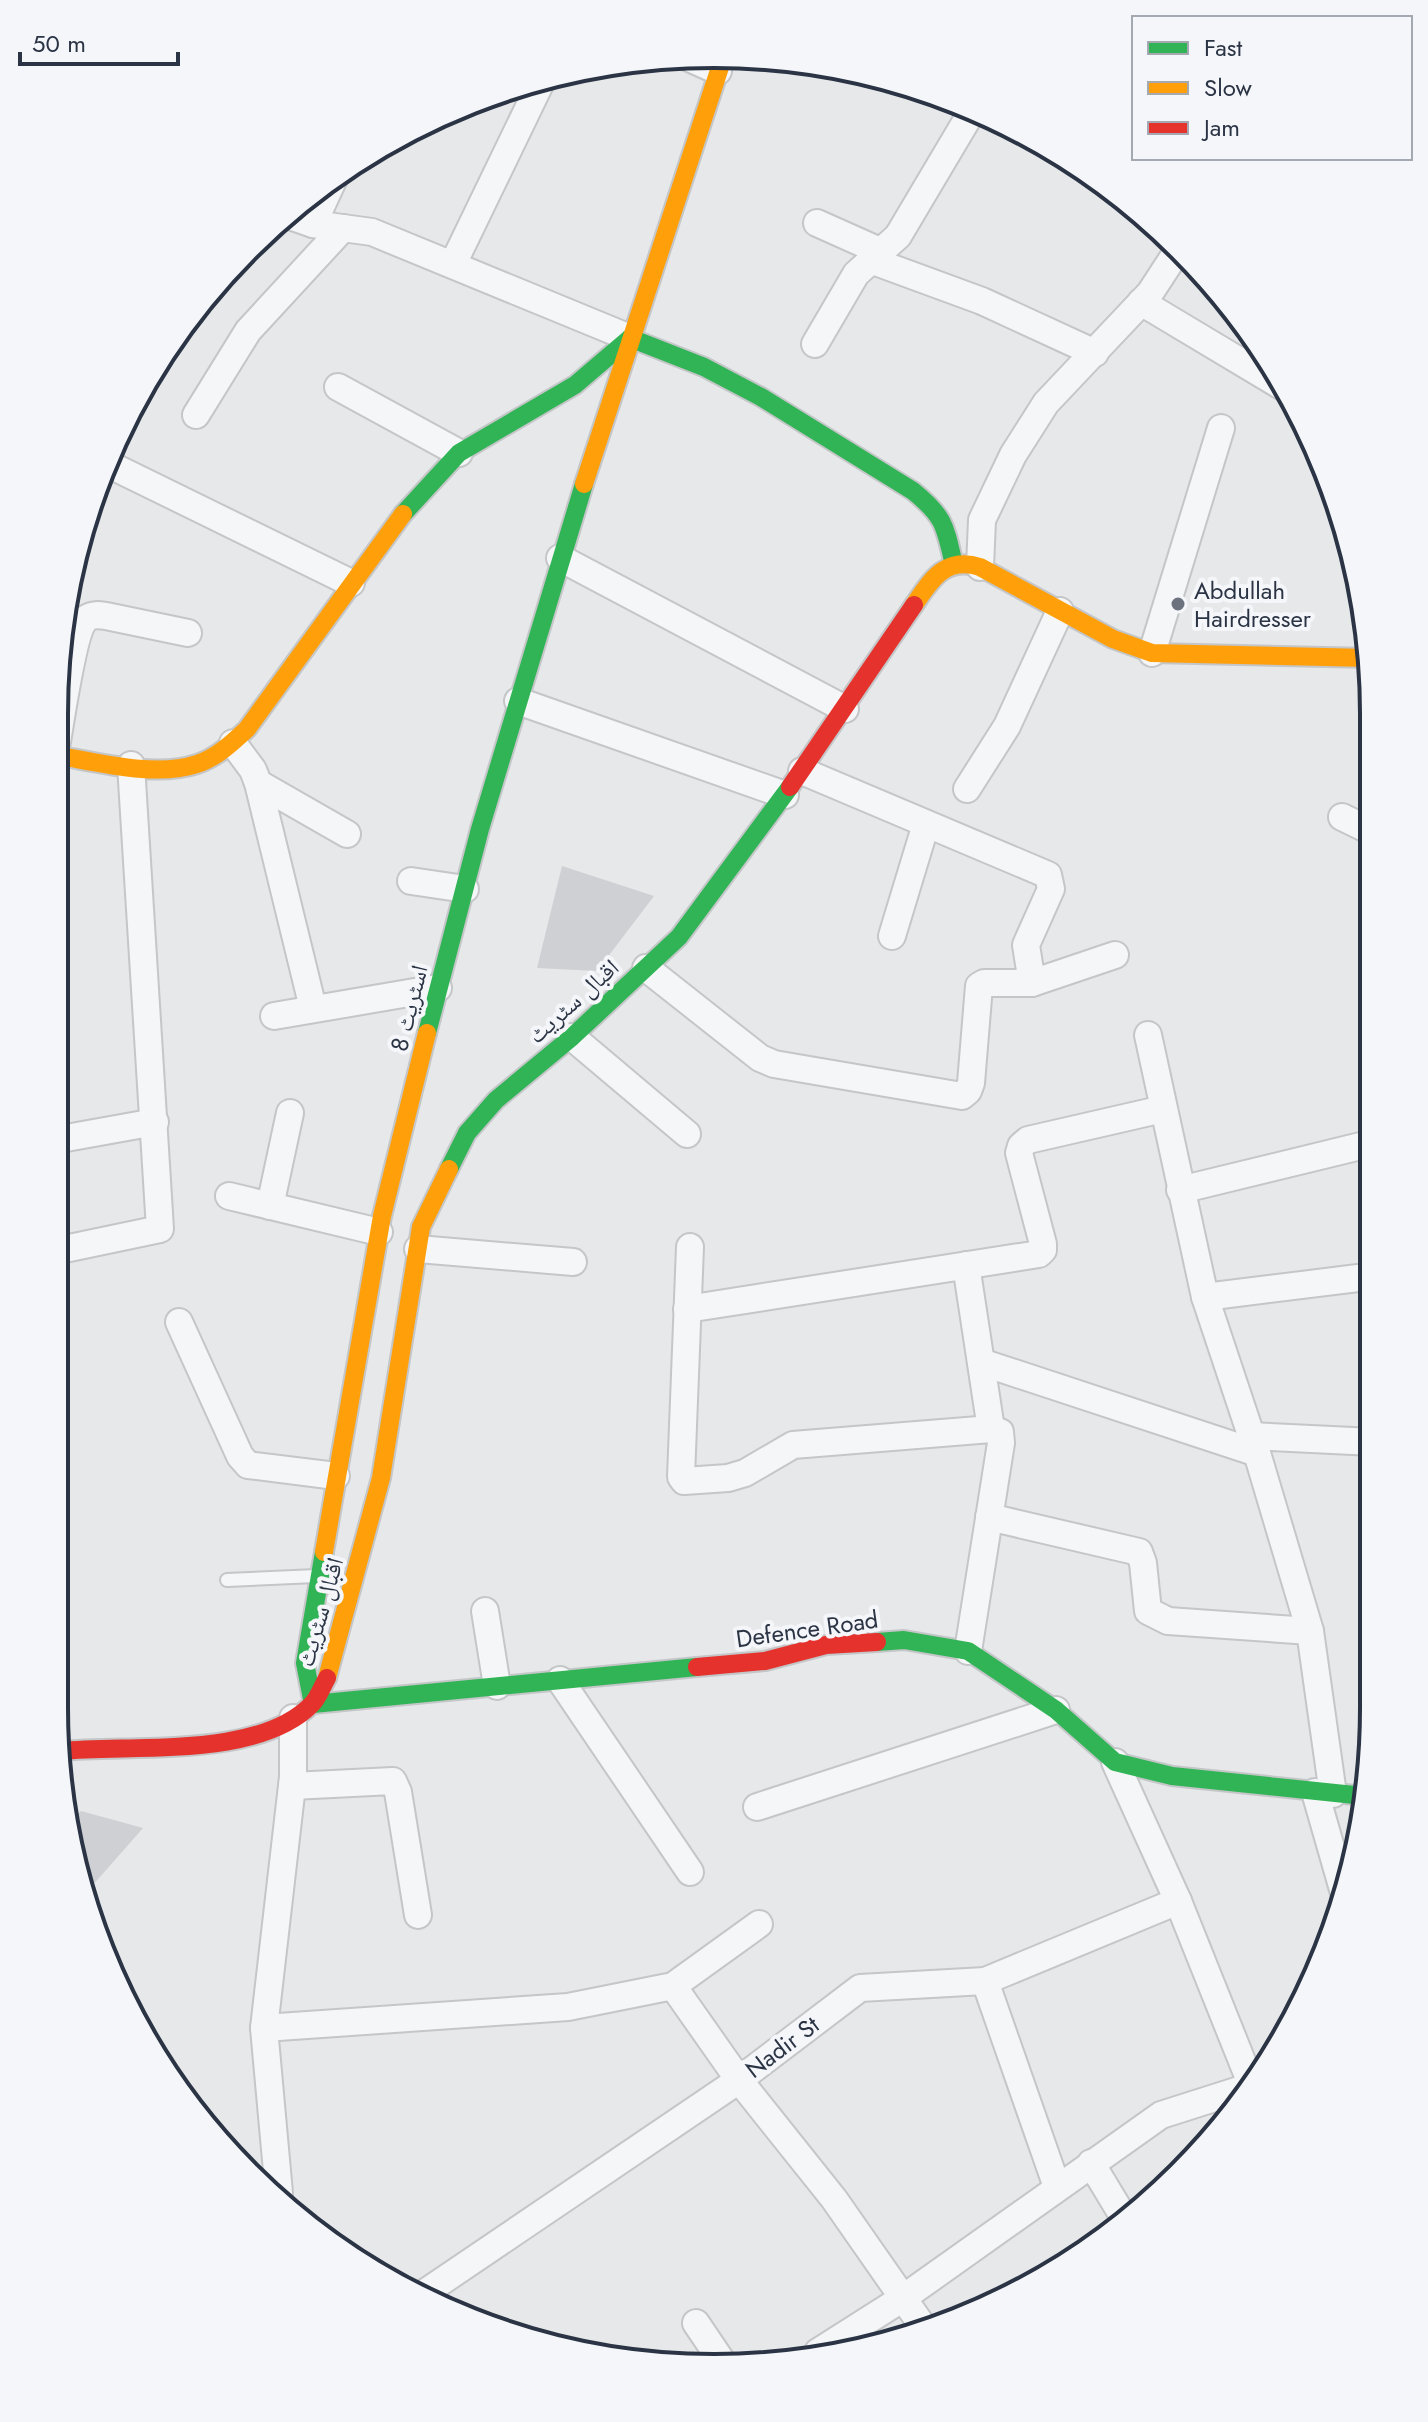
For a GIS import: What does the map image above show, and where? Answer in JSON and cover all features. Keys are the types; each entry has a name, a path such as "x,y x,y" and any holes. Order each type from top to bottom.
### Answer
{"street":[{"name":"اسٹریٹ 8","path":"303,1711 305,1663 379,1232 438,988 560,558 719,68"},
{"path":"453,264 536,93"},
{"path":"815,344 856,274 898,236 967,120"},
{"path":"313,224 325,198"},
{"path":"299,219 372,232 704,367 761,397 913,491 935,509 967,566 1113,639 1152,653 1357,658"},
{"path":"817,223 877,256 1095,353"},
{"path":"196,415 248,331 343,228"},
{"path":"967,566 982,520 1013,455 1046,403 1141,302 1172,258"},
{"path":"1141,302 1263,375"},
{"path":"68,756 131,765 193,766 233,743 247,729 395,522 459,453 575,385 630,338"},
{"path":"338,387 459,453"},
{"path":"1152,653 1221,428"},
{"path":"117,468 351,583"},
{"path":"560,558 845,709"},
{"name":"اقبال سٹریٹ","path":"303,1711 330,1672 381,1478 421,1227 467,1133 496,1100 572,1037 679,937 802,771 934,575 967,566"},
{"path":"967,789 1007,726 1060,611"},
{"path":"69,681 77,637 87,618 106,616 188,633"},
{"path":"518,701 785,795"},
{"path":"233,743 253,770 258,783 313,1008"},
{"path":"68,1248 160,1229 131,765"},
{"path":"802,771 1048,875 1051,889 1026,945 1032,983"},
{"path":"258,783 347,834"},
{"path":"1342,817 1360,826"},
{"path":"892,936 926,824"},
{"path":"411,881 465,889"},
{"path":"646,968 760,1058 774,1064 962,1096 971,1083 979,986 984,983 1032,983 1115,955"},
{"path":"274,1016 438,988"},
{"path":"1148,1035 1205,1297 1310,1631 1324,1793 1339,1870"},
{"path":"572,1037 687,1134"},
{"path":"687,1309 1039,1254 1043,1250 1019,1153 1021,1146 1028,1140 1163,1109"},
{"path":"270,1206 290,1113"},
{"path":"68,1138 155,1122"},
{"path":"1180,1190 1360,1146"},
{"path":"229,1196 379,1232"},
{"path":"690,1247 681,1477 684,1481 728,1478 745,1473 793,1445 991,1429 1000,1432 1001,1443 968,1651"},
{"path":"418,1249 573,1262"},
{"path":"966,1265 991,1429"},
{"path":"1205,1297 1358,1278"},
{"path":"179,1322 240,1456 248,1465 336,1476"},
{"path":"981,1362 1254,1445 1360,1442"},
{"path":"989,1517 1139,1552 1148,1611 1168,1621 1310,1631"},
{"path":"485,1611 497,1686"},
{"name":"Defence Road","path":"303,1711 497,1686 765,1661 826,1645 904,1640 968,1651 1056,1710 1115,1762 1172,1776 1354,1795"},
{"path":"560,1680 690,1872"},
{"path":"757,1807 1056,1710"},
{"path":"69,1750 199,1745 252,1737 285,1724 303,1711"},
{"path":"278,2185 264,2028 303,1711"},
{"path":"1115,1762 1178,1901 1247,2073"},
{"path":"292,1786 393,1781 398,1792 418,1915"},
{"name":"Nadir St","path":"431,2288 739,2080 860,1988 985,1981 1178,1901"},
{"path":"264,2028 568,2007 673,1986 759,1924"},
{"path":"985,1981 1057,2187"},
{"path":"673,1986 739,2080 834,2199 919,2321"},
{"path":"832,2343 903,2298 1161,2115 1233,2092"},
{"path":"1091,2163 1120,2211"},
{"path":"696,2323 717,2354"}],"lane":[{"path":"227,1580 319,1576"}],"building":[{"path":"562,866 654,896 597,971 537,968"},
{"path":"81,1811 143,1828 93,1885 80,1834 77,1815"}],"traffic: fast":[{"path":"630,338 704,367 761,397 913,491 932,508 942,523 954,565"},
{"path":"403,514 459,453 575,385 630,338"},
{"path":"427,1033 480,829 584,484"},
{"path":"449,1169 467,1133 496,1100 572,1037 679,937 790,787"},
{"path":"324,1552 305,1663 313,1704 697,1667"},
{"path":"877,1642 904,1640 968,1651 1056,1710 1115,1762 1172,1776 1354,1795"}],"traffic: slow":[{"path":"584,484 720,68"},
{"path":"68,757 145,769 181,768 204,761 230,745 247,729 403,514"},
{"path":"914,605 940,572 968,564 980,567 1113,639 1152,653 1357,658"},
{"path":"324,1552 382,1216 427,1033"},
{"path":"327,1678 381,1478 421,1227 449,1169"}],"traffic: jam":[{"path":"790,787 914,605"},
{"path":"697,1667 765,1661 826,1645 877,1642"},
{"path":"69,1751 193,1746 259,1734 288,1722 311,1705 327,1678"}],"place":[{"name":"Abdullah Hairdresser","path":"1178,604"}]}
